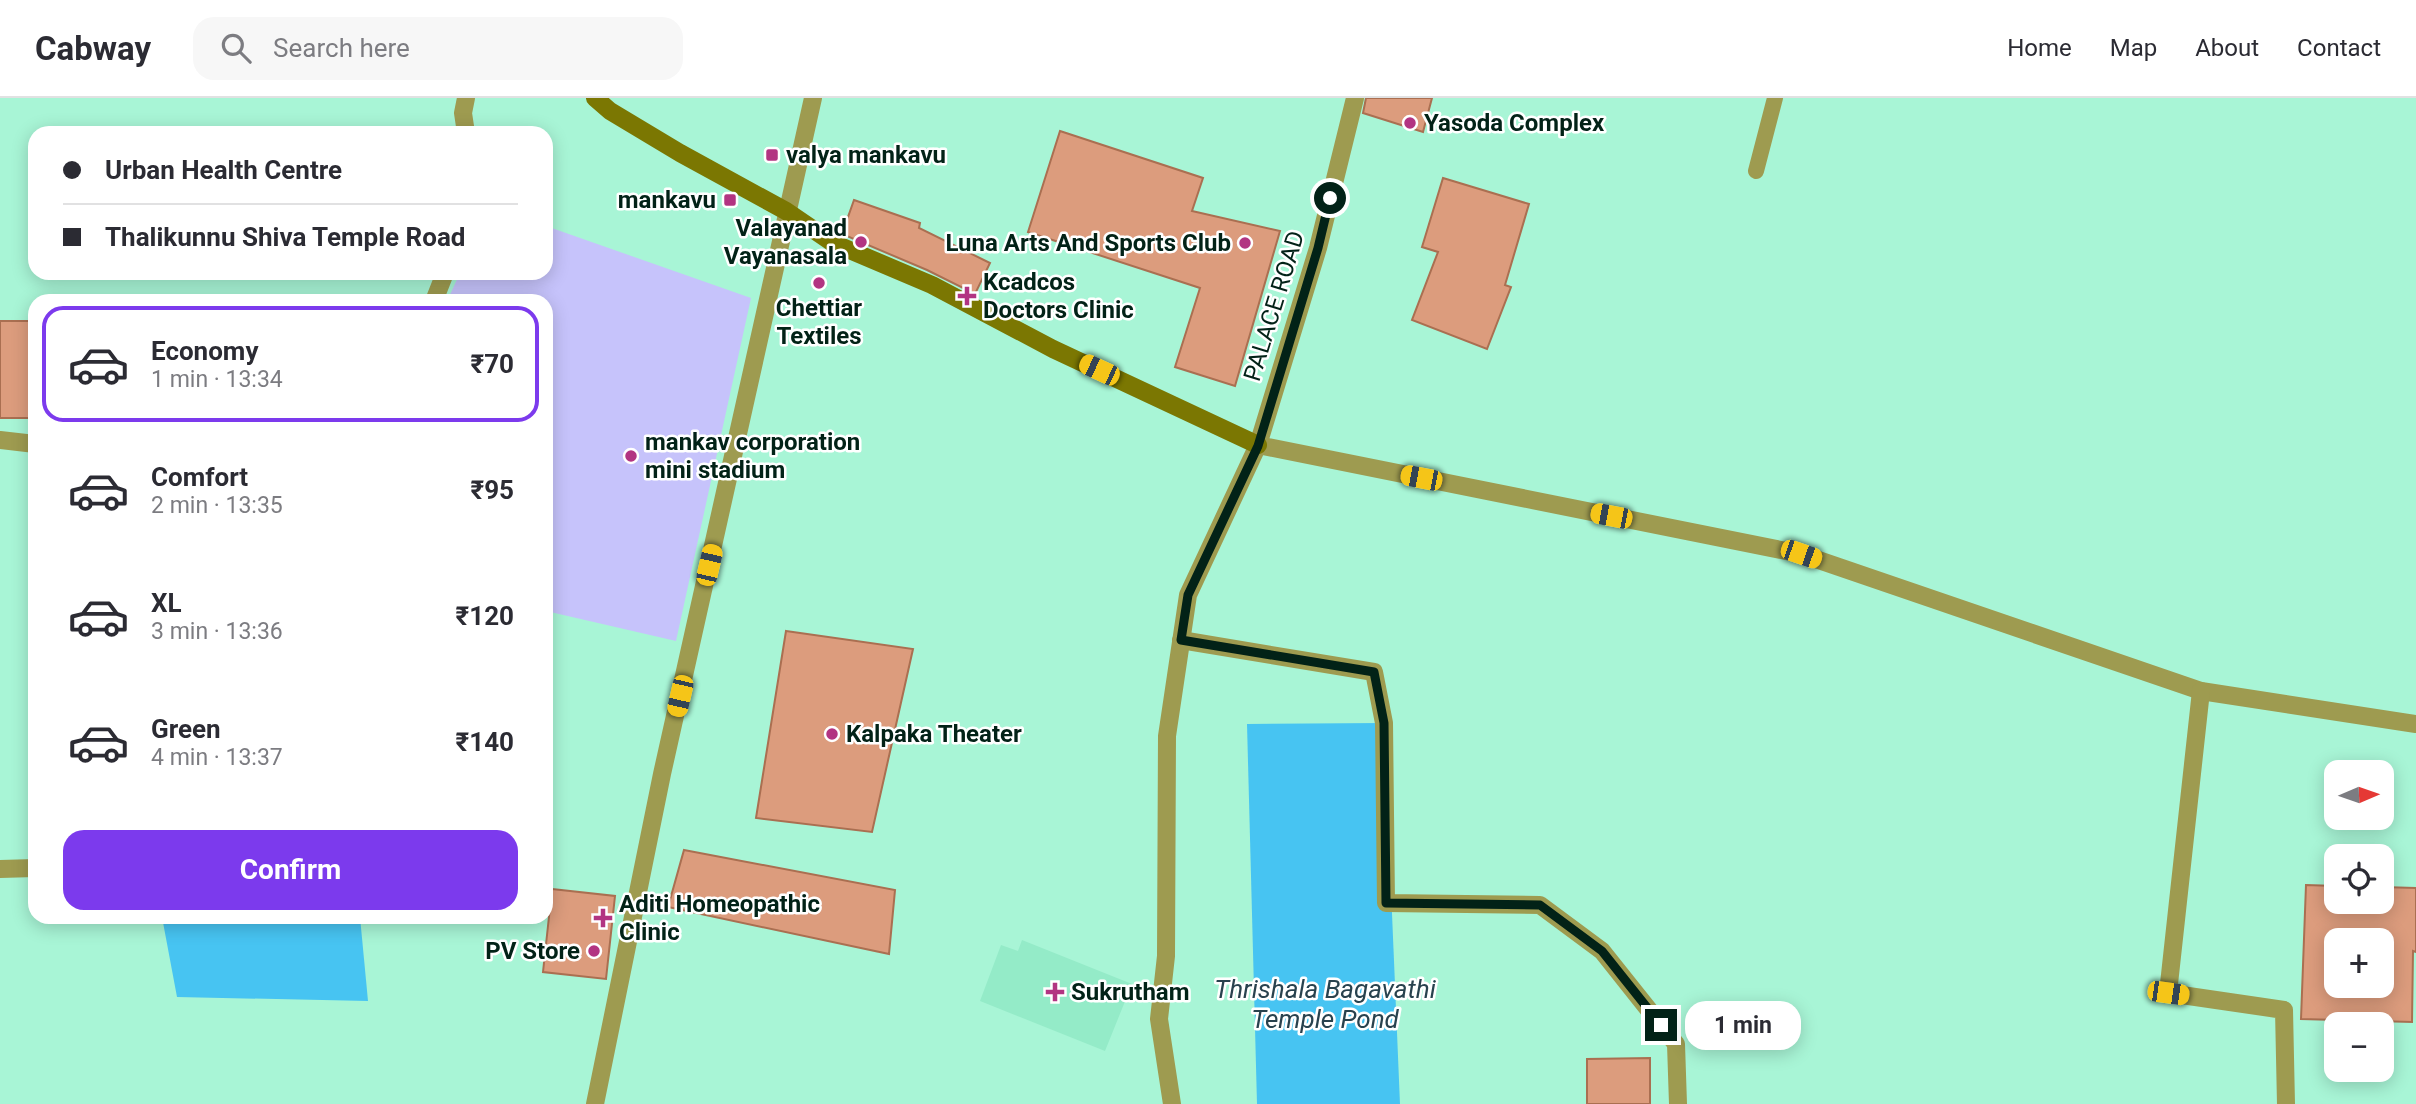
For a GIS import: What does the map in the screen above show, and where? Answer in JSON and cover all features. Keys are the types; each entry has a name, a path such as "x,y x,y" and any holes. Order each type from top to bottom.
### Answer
{"street":[{"path":"465,126 463,113 466,98"},
{"path":"595,98 610,111 680,153 786,211 832,243 932,285 1053,349 1258,446 1801,554 2201,691 2416,723"},
{"path":"595,1104 662,774 813,98"},
{"name":"PALACE ROAD","path":"1172,1104 1159,1018 1166,956 1167,736 1188,595 1258,446 1318,248 1355,98"},
{"path":"0,440 28,443"},
{"path":"1181,640 1374,672 1384,723 1386,903 1540,905 1602,951 1676,1044 1678,1104"},
{"path":"2201,691 2168,993 2284,1010 2286,1104"},
{"path":"0,869 28,869"}],"lane":[{"path":"1756,171 1775,98"}],"shaded area":[{"name":"mankav corporation mini stadium","path":"553,228 751,298 676,641 553,613 553,294 450,294 457,280 553,280"},
{"name":"Sukrutham","path":"1022,940 1132,984 1105,1051 980,1001 1001,945 1018,951"}],"water":[{"name":"Thrishala Bagavathi Temple Pond","path":"1384,723 1400,1104 1257,1104 1247,724"},
{"path":"163,924 361,924 368,1001 177,997"}],"building":[{"name":"Yasoda Complex","path":"1366,98 1432,98 1423,132 1363,113"},
{"path":"1060,131 1203,178 1192,211 1280,231 1235,386 1175,367 1200,288 1028,232"},
{"path":"1443,178 1529,204 1505,285 1511,287 1487,349 1412,320 1438,252 1422,247"},
{"path":"854,200 920,223 919,228 990,263 975,294 927,270 842,234"},
{"path":"0,321 28,321 28,418 0,418"},
{"name":"Kalpaka Theater","path":"786,631 913,649 872,832 756,818"},
{"path":"684,850 895,890 889,954 668,907"},
{"path":"2306,885 2324,886 2324,914 2394,914 2394,887 2416,888 2412,1022 2394,1022 2394,1012 2324,1012 2324,1020 2301,1019"},
{"path":"553,889 615,896 606,979 543,972 548,924 553,924"},
{"path":"1650,1058 1650,1104 1587,1104 1587,1059"}],"place":[{"name":"Yasoda Complex","path":"1410,123"},
{"name":"valya mankavu","path":"772,155"},
{"name":"mankavu","path":"730,200"},
{"name":"Valayanad Vayanasala","path":"861,242"},
{"name":"Luna Arts And Sports Club","path":"1245,243"},
{"name":"Chettiar Textiles","path":"819,283"},
{"name":"Kcadcos Doctors Clinic","path":"967,296"},
{"name":"mankav corporation mini stadium","path":"631,456"},
{"name":"Kalpaka Theater","path":"832,734"},
{"name":"Aditi Homeopathic Clinic","path":"603,918"},
{"name":"PV Store","path":"594,951"},
{"name":"Sukrutham","path":"1055,992"}],"route":[{"path":"1330,198 1318,248 1258,446 1188,595 1181,640 1374,672 1384,723 1386,903 1540,905 1602,951 1661,1025"}]}
